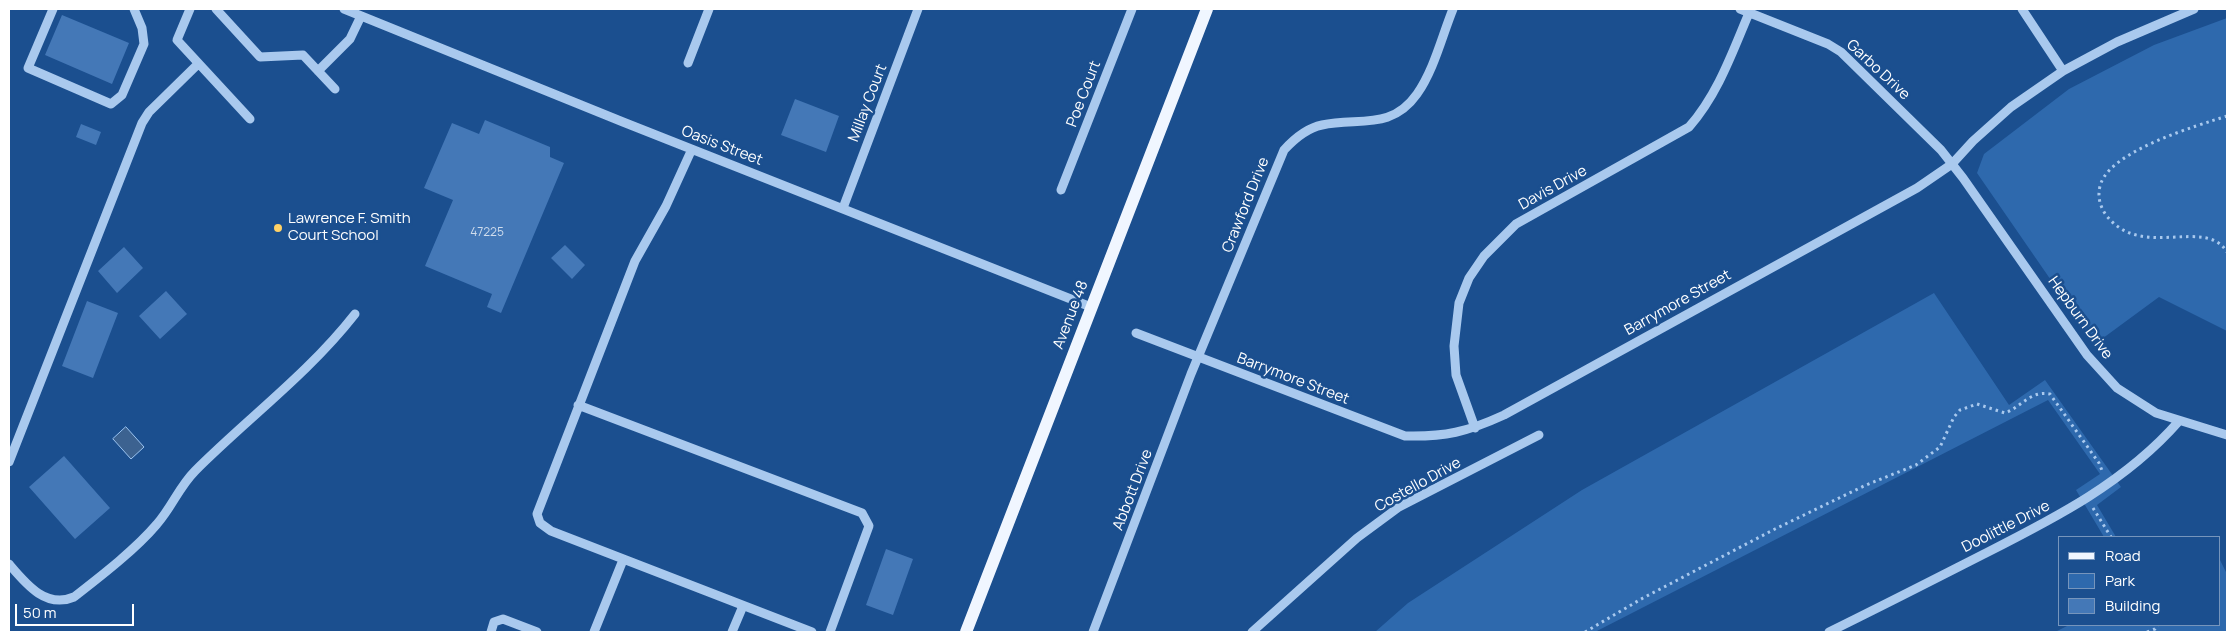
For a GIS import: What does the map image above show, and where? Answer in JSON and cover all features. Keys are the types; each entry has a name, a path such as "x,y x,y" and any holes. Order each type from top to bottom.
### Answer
{"main road":[{"name":"Avenue 48","path":"966,632 1207,9"}],"street":[{"path":"53,9 28,68 111,104 122,95 144,44 142,28 134,9"},
{"path":"190,9 177,40 250,119"},
{"path":"216,9 260,56 303,55 335,89"},
{"name":"Oasis Street","path":"344,9 1091,307"},
{"path":"688,63 709,9"},
{"name":"Millay Court","path":"843,208 918,9"},
{"name":"Poe Court","path":"1061,190 1132,9"},
{"name":"Crawford Drive","path":"1198,358 1284,150 1294,139 1320,125 1370,122 1388,118 1405,108 1417,95 1426,78 1453,9"},
{"name":"Garbo Drive","path":"1740,9 1828,44 1841,52 1941,150 1952,164"},
{"path":"2022,9 2063,71"},
{"name":"Barrymore Street","path":"1136,333 1405,436 1440,437 1475,428 1504,415 1918,188 1952,164 1998,118 2063,71 2117,42 2194,9"},
{"name":"Davis Drive","path":"1475,428 1456,375 1454,346 1459,303 1469,278 1489,250 1516,224 1689,127 1704,110 1719,83 1750,13"},
{"path":"318,71 350,39 361,16"},
{"path":"9,462 142,123 149,112 198,64"},
{"path":"692,149 666,206 635,261 537,514 540,523 551,531 812,632"},
{"name":"Hepburn Drive","path":"1952,164 2101,372 2136,401 2156,413 2227,435"},
{"path":"9,564 31,589 43,597 65,601 74,597 157,525 180,488 194,472 290,386 336,338 355,314"},
{"name":"Abbott Drive","path":"1093,632 1198,358"},
{"path":"578,405 862,513 869,526 830,632"},
{"name":"Doolittle Drive","path":"1829,632 2059,516 2146,455 2178,421"},
{"name":"Costello Drive","path":"1252,632 1356,538 1399,507 1539,435"},
{"path":"594,632 623,560"},
{"path":"732,632 742,606"},
{"path":"491,632 494,622 503,619 536,632"}],"path":[{"path":"2227,116 2199,124 2142,148 2106,174 2098,194 2103,210 2108,217 2126,232 2150,238 2204,237 2218,242 2227,252"},
{"path":"1585,632 1643,598 1762,536 1866,485 1916,465 1940,447 1954,417 1960,410 1977,404 2005,413 2034,395 2050,394 2100,463 2104,472 2092,507 2109,536"}],"green space":[{"path":"2227,18 2227,331 2159,297 2095,344 1977,173 1984,154 2069,89 2154,45"},
{"path":"1934,293 2009,405 2045,380 2121,487 2097,505 2115,536 2103,536 2076,490 2100,474 2048,400 1595,632 1375,632 1408,603 1582,490"},
{"path":"2221,562 2227,574 2227,632 2055,632 2067,626 2221,626"}],"shaded area":[{"path":"126,427 144,447 131,459 113,439"}],"building":[{"path":"62,15 129,43 112,84 45,55"},
{"path":"795,99 839,116 826,152 781,135"},
{"path":"485,120 550,147 550,157 564,163 501,313 487,307 492,294 425,266 453,200 424,188 452,123 479,134"},
{"path":"81,124 101,132 96,145 76,137"},
{"path":"565,245 585,265 572,279 551,258"},
{"path":"124,247 143,268 117,293 98,271"},
{"path":"166,291 187,314 160,339 139,316"},
{"path":"87,301 118,313 93,378 62,366"},
{"path":"64,456 110,508 75,539 29,487"},
{"path":"886,549 913,559 893,615 866,605"}],"place":[{"name":"Lawrence F. Smith Court School","path":"278,228"}]}
